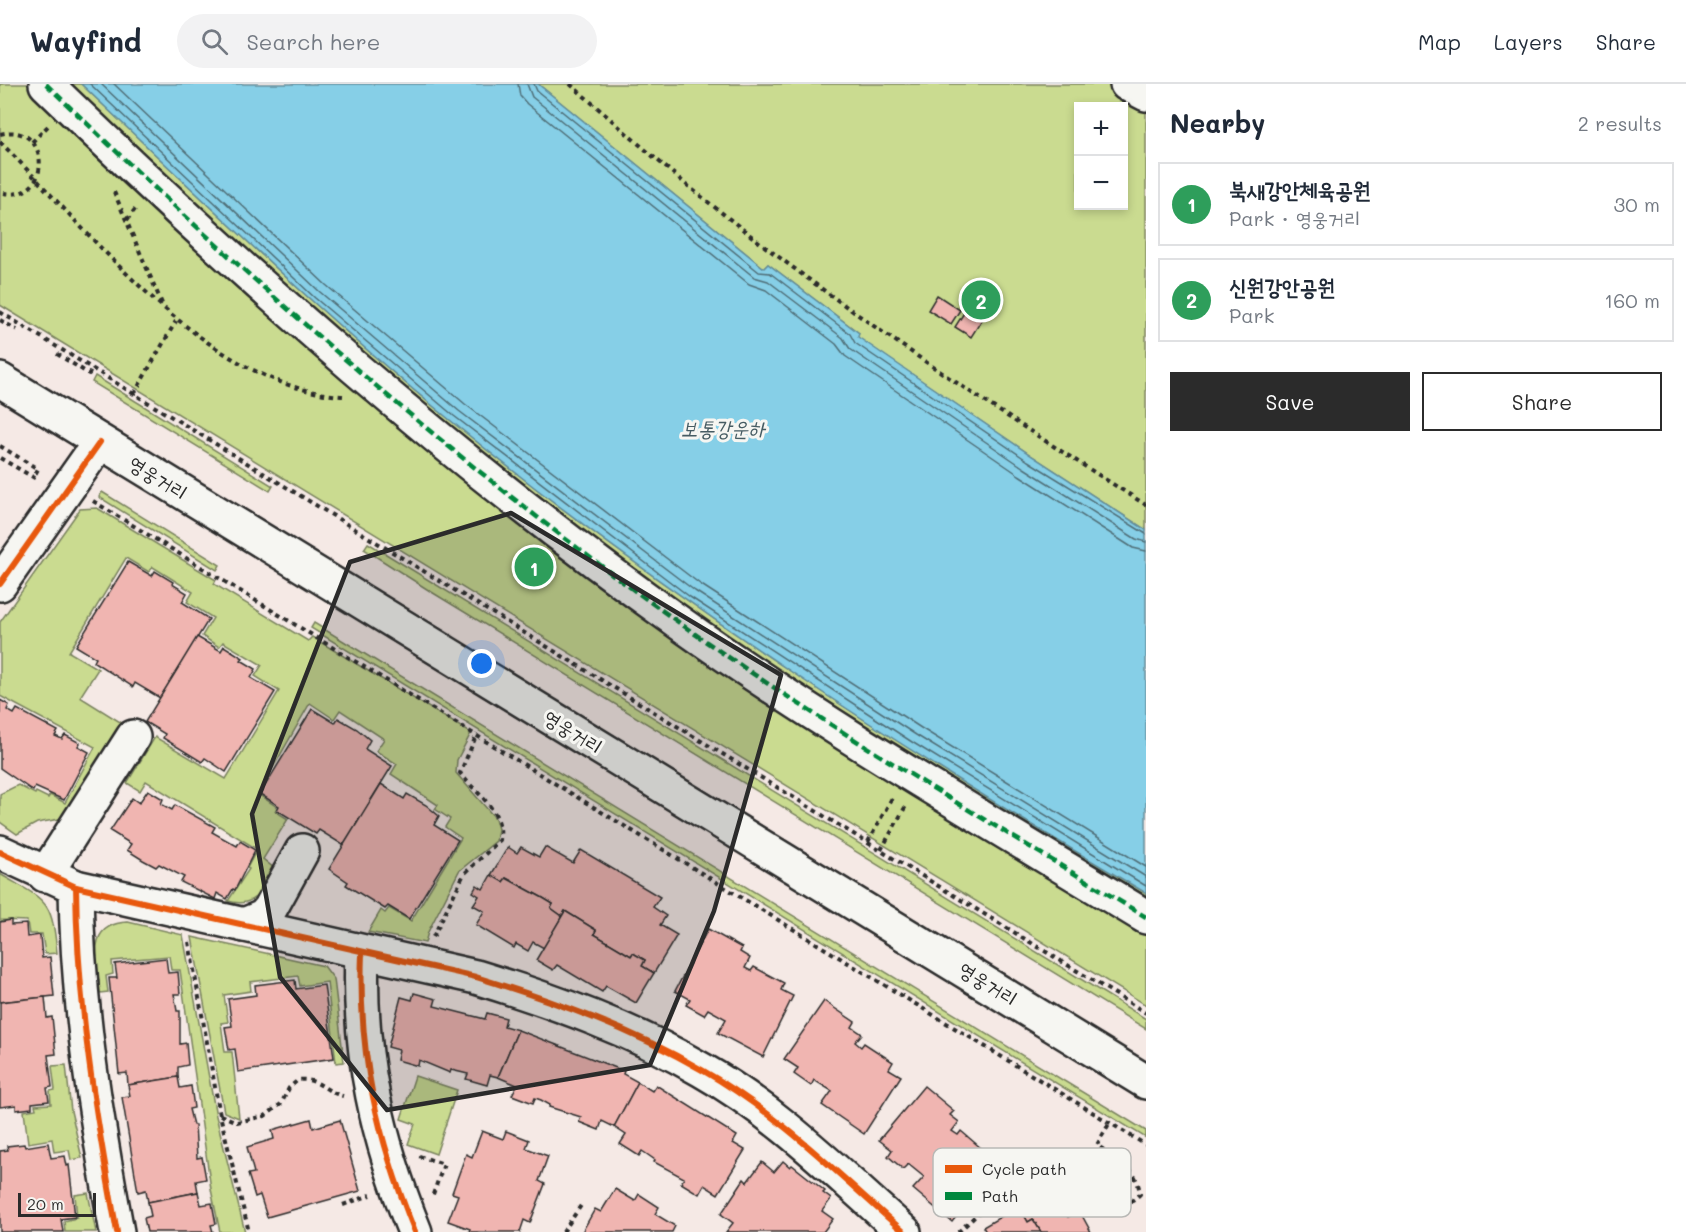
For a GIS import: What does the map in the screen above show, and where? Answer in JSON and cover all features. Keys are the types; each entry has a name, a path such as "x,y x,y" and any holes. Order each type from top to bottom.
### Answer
{"street":[{"path":"46,84 220,248 386,396 530,510 742,666 920,780 1146,917"},
{"name":"영웅거리","path":"0,380 1146,1082"},
{"path":"0,584 100,442"},
{"path":"45,875 133,737"},
{"path":"244,925 263,917 270,909 302,851"},
{"path":"0,852 45,875 76,887 362,953 426,964 536,996 648,1041 704,1071 806,1143 904,1232"},
{"path":"76,887 77,951 99,1127 117,1232"},
{"path":"362,953 360,1006 365,1055 373,1096 393,1178 422,1220"}],"path":[{"path":"570,84 712,205 882,332 991,407 1146,505"},
{"path":"0,135 14,133 32,142 41,161 37,178 28,189 18,193 0,192"},
{"path":"0,142 176,321 226,354 284,383 331,396 386,396"},
{"path":"113,189 165,310"},
{"path":"0,312 1146,1013"},
{"path":"0,320 17,330"},
{"path":"134,394 176,321"},
{"path":"57,354 88,374 92,368"},
{"path":"0,446 38,469 33,478"},
{"path":"0,458 33,478 66,488 106,507 477,734 607,817 1146,1145"},
{"path":"426,964 433,934 464,874 500,840 502,828 498,817 460,773 477,734"},
{"path":"868,842 888,806"},
{"path":"881,850 901,814"},
{"path":"189,941 191,963 220,1115 249,1232"},
{"path":"220,1115 237,1122 265,1116 280,1104 289,1088 298,1080 318,1081 328,1091 350,1098 373,1096"},
{"path":"1102,1148 1097,1145 1110,1122"},
{"path":"411,1154 444,1164 422,1220"},
{"path":"1131,1170 1139,1182 1140,1194 1131,1200"},
{"path":"343,1205 381,1192"},
{"path":"563,1232 582,1204"},
{"path":"958,1232 975,1217"}],"highlighted area":[{"path":"511,513 781,675 714,911 650,1065 387,1110 280,977 252,814 350,562"}],"green space":[{"path":"0,84 81,84 262,255 355,339 532,486 616,549 789,670 966,784 1146,893 1146,1005 0,305"},
{"path":"538,84 1115,84 1146,101 1146,530 857,337 859,333 768,264 764,268"},
{"path":"95,376 273,486 270,491 92,382"},
{"path":"102,492 220,565 217,570 99,497"},
{"path":"97,508 216,580 214,584 308,641 312,637 471,733 457,760 456,773 495,818 498,829 496,841 459,871 428,932 425,943 368,932 381,910 385,913 389,908 411,921 461,838 445,827 450,819 435,809 438,805 391,774 397,764 376,751 384,739 340,710 334,719 310,703 258,794 277,807 275,811 288,819 263,859 275,869 262,890 252,900 237,903 228,901 249,869 247,868 257,849 146,781 140,791 127,783 155,737 226,779 279,691 255,676 262,665 223,642 219,647 202,636 213,618 187,602 193,592 153,567 149,572 126,558 69,652 98,669 80,697 125,725 65,818 37,823 17,834 0,822 0,794 18,785 35,794 36,792 48,798 50,795 65,803 95,747 0,696 0,622 80,509"},
{"path":"368,543 1146,1019 1146,1029 430,591 364,549"},
{"path":"314,623 1146,1131 1146,1138 311,628"},
{"path":"0,874 44,903 52,921 57,953 45,954 42,934 29,934 27,921 0,920"},
{"path":"128,922 183,935 216,1116 245,1232 220,1232 211,1189 180,970 171,970 169,956 112,961 113,974 106,976 108,992 100,993 96,957 99,937 114,924"},
{"path":"192,937 324,966 334,979 344,1062 336,1063 327,982 300,986 298,976 250,982 251,991 224,995 228,1022 221,1023 225,1052 232,1052 239,1118 224,1112"},
{"path":"66,1065 71,1111 82,1158 71,1160 69,1150 54,1152 52,1139 28,1143 24,1111 36,1109 35,1105 51,1104 50,1091 55,1090 52,1066"},
{"path":"415,1076 457,1090 436,1154 408,1144 415,1124 401,1119"},
{"path":"88,1193 96,1232 65,1232 64,1221 77,1218 75,1195"}],"water":[{"name":"보통강운하","path":"81,84 538,84 764,268 768,264 859,333 858,337 1032,456 1146,530 1146,893 966,784 789,670 616,549 532,486 355,339 262,255"}],"building":[{"path":"937,295 960,310 951,324 928,310"},
{"path":"967,308 983,318 971,337 955,327"},
{"path":"128,562 152,576 155,571 173,582 172,584 187,593 182,602 209,619 160,698 135,683 133,687 94,662 96,658 76,646"},
{"path":"197,637 221,651 224,646 243,658 241,660 256,669 251,678 275,692 226,772 205,758 202,762 163,738 165,734 145,722"},
{"path":"0,700 9,705 7,710 14,714 17,709 58,731 55,736 62,739 65,735 80,743 78,746 89,752 64,800 35,787 33,791 0,768"},
{"path":"312,709 335,723 338,718 357,729 370,740 365,749 392,766 343,845 319,830 316,834 277,810 279,806 260,794"},
{"path":"381,784 404,799 407,794 426,805 439,816 434,825 458,840 409,919 388,906 385,909 346,885 348,882 329,869"},
{"path":"148,790 163,799 161,804 172,810 175,805 215,827 212,832 237,846 240,841 255,850 235,890 233,889 227,899 217,893 215,899 181,882 184,877 159,864 156,867 143,860 127,850 131,844 110,831 132,798 139,803"},
{"path":"508,847 517,853 521,847 539,857 545,847 573,863 581,850 660,897 653,907 666,916 660,925 677,935 654,973 642,966 645,960 633,953 631,956 594,934 596,930 565,911 562,916 551,908 553,904 543,898 506,878 503,882 491,875"},
{"path":"491,875 503,882 506,878 543,898 553,904 551,908 562,916 544,948 533,942 528,951 516,944 514,948 476,925 484,911 473,905 479,896 473,892 477,885 483,889"},
{"path":"565,911 596,930 594,934 631,956 633,953 645,960 642,966 654,973 636,1003 606,986 602,992 557,965 553,970 536,960"},
{"path":"11,920 11,925 26,924 27,937 40,935 42,958 50,957 54,996 0,1002 0,922"},
{"path":"708,929 742,948 740,952 750,958 745,968 751,971 754,967 784,983 781,990 793,996 763,1057 718,1033 726,1019 708,1009 704,1015 686,1005 690,999 675,991"},
{"path":"166,958 168,973 178,972 180,994 174,994 177,1011 180,1011 180,1044 186,1043 188,1065 178,1067 178,1077 128,1085 127,1073 119,1074 109,978 117,978 115,964"},
{"path":"295,980 296,989 324,985 334,1058 238,1072 235,1049 229,1050 225,1027 232,1026 228,999 256,995 255,985"},
{"path":"414,993 436,999 434,1006 485,1019 487,1013 506,1018 504,1026 518,1030 498,1077 490,1075 487,1085 466,1079 468,1074 451,1070 450,1073 419,1060 418,1066 397,1060 399,1050 388,1047 401,997 412,1000"},
{"path":"45,997 47,1018 52,1017 56,1054 48,1055 52,1087 47,1088 49,1101 32,1103 32,1108 16,1110 16,1105 0,1107 0,1002"},
{"path":"824,1001 855,1022 852,1027 862,1034 855,1042 861,1047 864,1043 893,1062 889,1069 901,1076 864,1134 822,1105 832,1091 814,1080 811,1086 794,1074 798,1068 784,1059"},
{"path":"518,1030 624,1071 623,1074 638,1082 614,1127 602,1121 599,1130 579,1122 581,1117 549,1107 550,1105 541,1100 535,1098 533,1103 512,1095 517,1085 498,1077"},
{"path":"178,1077 180,1088 191,1086 194,1108 189,1109 193,1125 195,1125 197,1158 202,1157 206,1179 196,1181 198,1192 148,1202 146,1190 138,1192 122,1097 130,1096 128,1085"},
{"path":"638,1082 652,1091 656,1085 737,1136 733,1143 745,1150 718,1194 704,1185 699,1194 681,1183 684,1178 654,1162 655,1160 642,1151 639,1156 620,1144 626,1135 614,1127"},
{"path":"924,1086 954,1111 950,1115 959,1122 952,1131 958,1135 961,1131 981,1148 933,1148 933,1206 913,1189 924,1177 908,1164 903,1169 888,1156 892,1150 879,1140"},
{"path":"311,1119 313,1128 340,1120 360,1191 267,1217 260,1195 255,1197 248,1174 254,1173 247,1147 274,1139 272,1130"},
{"path":"482,1131 503,1139 506,1131 529,1140 526,1148 548,1156 539,1181 545,1184 530,1223 524,1220 520,1232 469,1232 470,1229 448,1221 458,1195 452,1193 466,1154 472,1157"},
{"path":"48,1143 51,1158 65,1156 67,1166 69,1165 75,1217 61,1219 63,1232 0,1232 0,1151 8,1150 7,1146 24,1144 25,1147"},
{"path":"783,1161 790,1167 792,1165 825,1191 823,1193 831,1199 822,1211 833,1219 823,1232 726,1232 733,1223 721,1214 744,1179 747,1182 762,1162 774,1172"},
{"path":"615,1189 635,1201 639,1194 659,1207 655,1214 675,1226 672,1232 582,1232 595,1209 601,1212"},
{"path":"198,1192 201,1205 212,1203 216,1224 211,1225 213,1232 147,1232 144,1218 151,1216 148,1202"},
{"path":"946,1217 956,1217 952,1222"},
{"path":"1000,1217 1025,1217 1028,1222 1033,1219 1041,1232 986,1232 983,1227"},
{"path":"1025,1217 1083,1217 1091,1232 1041,1232 1033,1219 1028,1222"}],"marked path":[{"path":"46,84 198,228 353,366 433,434 597,563 681,624 795,701 911,775 1146,917"}],"cycle path":[{"path":"0,584 100,442"},
{"path":"0,852 76,887 476,977 563,1006 620,1029 702,1070 756,1105 807,1146 904,1232"},
{"path":"76,887 80,974 89,1060 117,1232"},
{"path":"362,953 363,1026 373,1096 390,1163 415,1232"}],"place":[{"name":"신원강안공원","path":"981,300"},
{"name":"북새강안체육공원","path":"534,567"}]}
